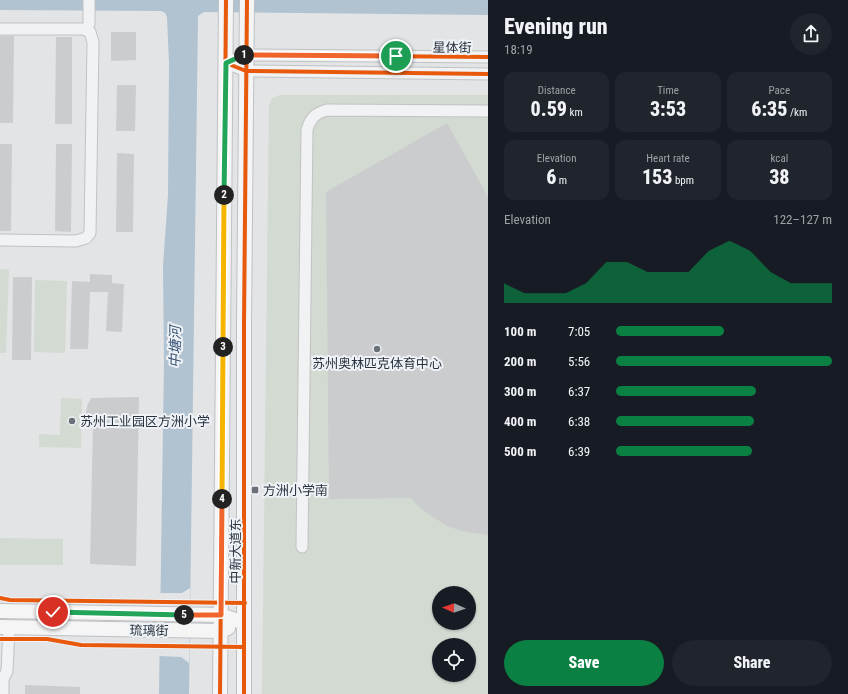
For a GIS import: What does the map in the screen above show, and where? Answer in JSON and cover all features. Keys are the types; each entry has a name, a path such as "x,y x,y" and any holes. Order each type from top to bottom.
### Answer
{"main road":[{"name":"中新大道东","path":"220,694 226,0"},
{"name":"中新大道东","path":"244,694 247,0"},
{"name":"琉璃街","path":"0,611 221,615 244,623"},
{"name":"琉璃街","path":"5,627 220,631 244,623"}],"street":[{"path":"0,240 76,241 86,238 90,233 94,42 90,32 87,29 89,0"},
{"path":"0,28 87,29"},
{"name":"星体街","path":"226,63 246,54 488,57"},
{"name":"星体街","path":"226,63 246,71 488,74"},
{"path":"302,548 307,130 310,122 316,114 327,110 488,111"},
{"path":"3,694 5,627"}],"shaded area":[{"name":"苏州奥林匹克体育中心","path":"280,95 488,95 488,694 262,694 269,106 272,98"},
{"path":"0,269 9,270 6,353 0,353"},
{"path":"35,280 67,281 65,353 34,352"},
{"path":"61,398 82,399 81,448 39,447 39,434 60,435"},
{"path":"0,538 63,539 63,565 0,565"}],"water":[{"name":"中塘河","path":"0,0 488,0 488,15 204,12 198,16 189,694 159,694 164,361 163,266 168,195 169,63 167,17 165,13 161,11 0,10"}],"pier":[{"path":"190,588 189,663 181,657 159,656 160,593 182,593"}],"building":[{"path":"111,32 136,32 136,60 111,61"},
{"path":"0,36 14,36 13,123 0,123"},
{"path":"56,37 72,37 72,124 55,124"},
{"path":"117,85 136,85 135,131 116,131"},
{"path":"447,123 488,197 488,535 462,531 447,526 421,509 411,498 329,499 326,192"},
{"path":"0,144 12,144 11,231 0,231"},
{"path":"56,144 72,144 71,232 55,231"},
{"path":"117,153 134,154 133,232 116,232"},
{"path":"90,274 112,275 112,283 124,284 122,332 106,331 108,292 90,292 88,349 70,349 72,281 90,282"},
{"path":"13,277 32,277 31,360 12,360"},
{"path":"139,397 136,566 90,564 93,424 86,414 87,406 91,398"},
{"path":"25,685 80,687 80,694 25,694"}],"cycle path":[{"path":"220,694 226,0"},
{"path":"244,694 244,323 247,0"},
{"path":"226,63 246,55 488,57"},
{"path":"226,63 246,71 488,74"},
{"path":"0,598 10,600 245,603"},
{"path":"0,639 47,639 81,645 244,647"}],"place":[{"name":"苏州奥林匹克体育中心","path":"377,349"},
{"name":"苏州工业园区方洲小学","path":"72,421"},
{"name":"方洲小学南","path":"255,490"}],"route":[{"path":"53,612 221,615 226,63 246,54 396,56"}]}
